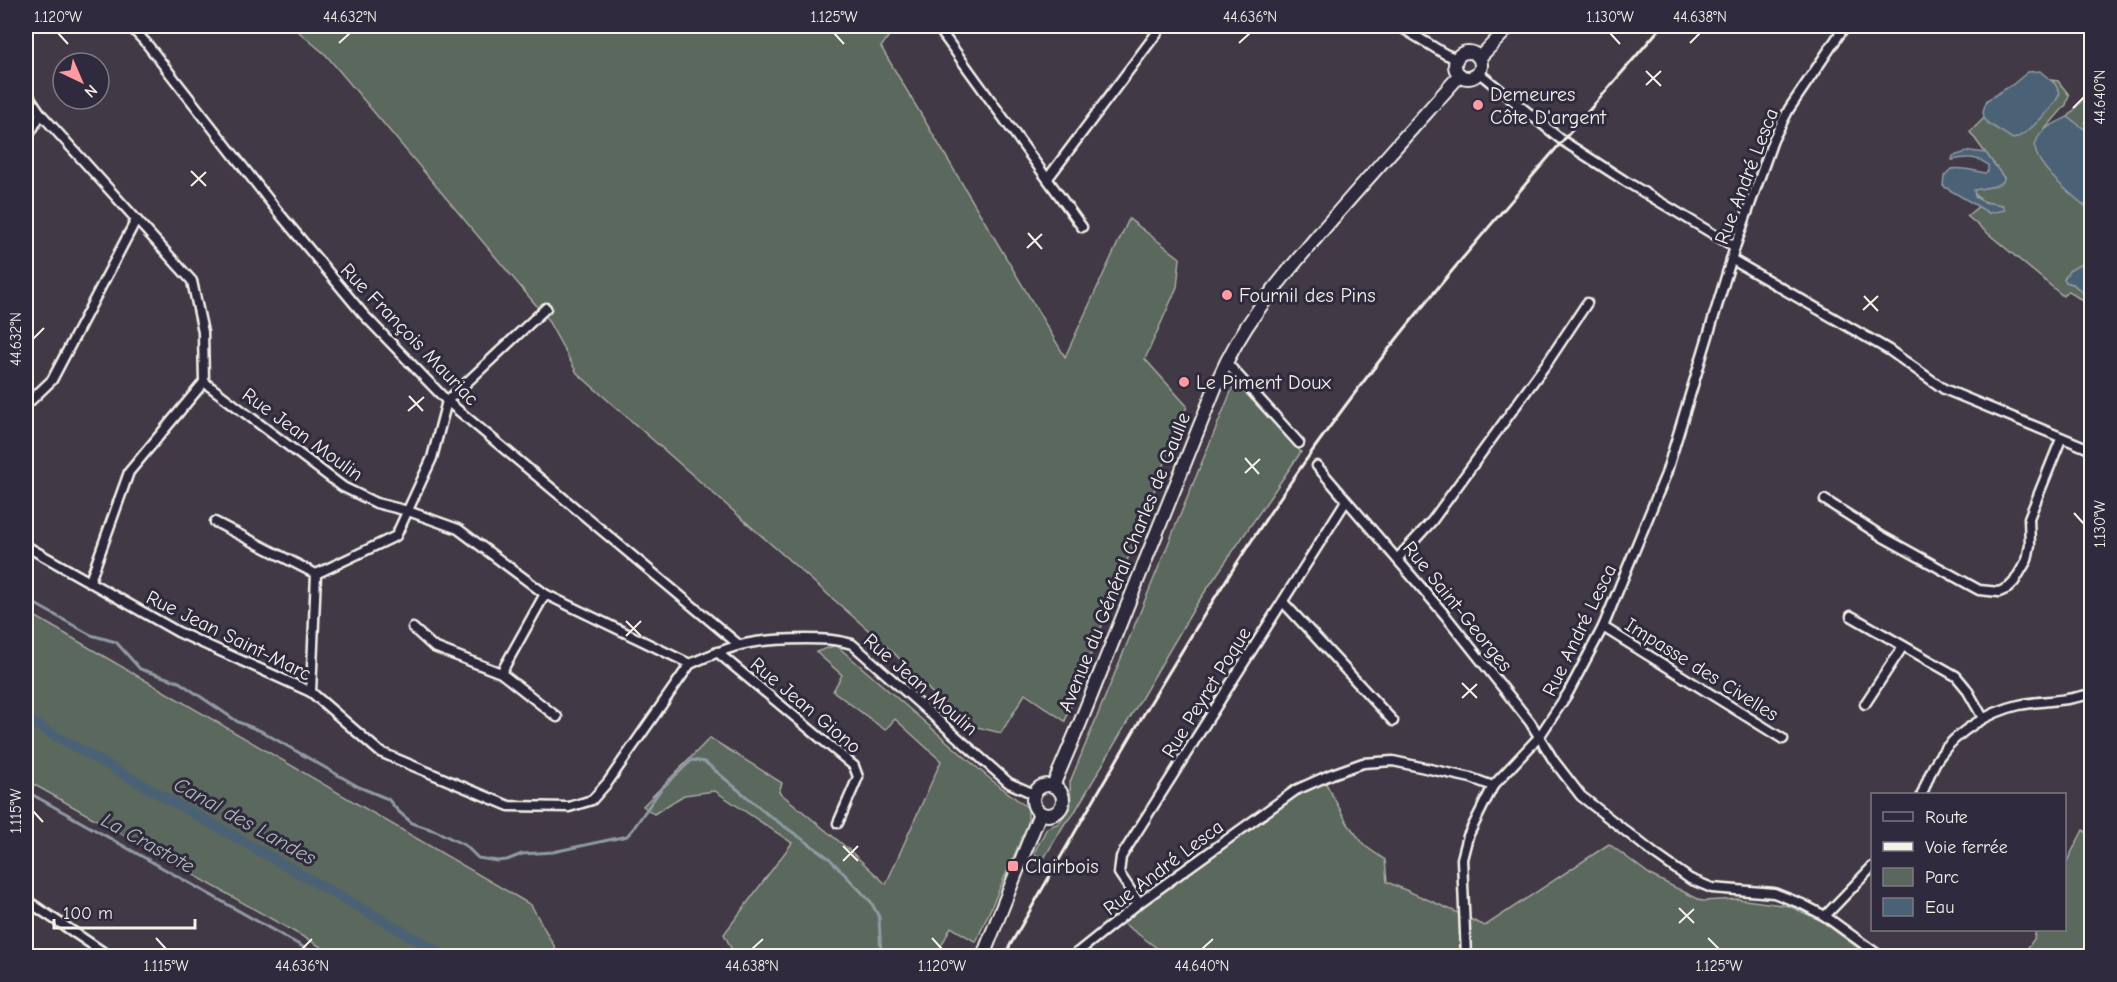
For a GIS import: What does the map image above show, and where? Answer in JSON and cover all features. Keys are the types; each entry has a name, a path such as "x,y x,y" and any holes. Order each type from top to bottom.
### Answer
{"main road":[{"path":"1476,56 1500,26"},
{"path":"1476,56 1481,65 1478,72 1468,78 1460,75 1455,67 1457,59 1462,54 1476,56 1510,26"},
{"name":"Avenue du Général Charles de Gaulle","path":"1053,786 1226,362 1245,327 1273,289 1354,192 1460,75"},
{"path":"1043,786 1053,786 1062,796 1062,806 1055,813 1045,815 1034,806 1034,794 1043,786"},
{"path":"983,957 1041,813"}],"street":[{"name":"Rue François Mauriac","path":"130,26 147,44 279,213 363,314 447,401 738,644"},
{"path":"1048,178 1162,26"},
{"path":"1399,26 1457,59"},
{"name":"Rue André Lesca","path":"1073,957 1139,903 1296,790 1364,763 1393,761 1471,778 1492,786 1539,737 1568,693 1603,627 1666,474 1731,259 1773,140 1784,119 1845,26"},
{"path":"944,29 1082,227"},
{"path":"1478,72 1563,141 1735,247"},
{"path":"26,92 41,114 192,281 203,332 204,382 129,472 90,581"},
{"path":"26,140 41,114"},
{"path":"26,405 52,380 136,220"},
{"path":"1731,259 1889,350 1944,389 2091,450"},
{"path":"1398,558 1432,521 1549,360 1587,303"},
{"path":"316,574 396,536 432,458 447,401 546,308"},
{"path":"1226,362 1299,442"},
{"name":"Rue Jean Moulin","path":"204,382 343,487 376,503 408,511 458,529 545,594 690,664 738,644 780,638 837,639 852,644 1009,783 1034,794"},
{"path":"1825,501 1883,537 1979,590 1999,592 2014,582 2027,560 2030,545 2029,518 2061,438"},
{"name":"Rue Saint-Georges","path":"1317,466 1398,558 1523,713 1581,796 1682,873 1712,888 1774,893 1802,904 1825,916 1881,957"},
{"name":"Rue Peyret Poque","path":"1139,903 1119,873 1121,857 1346,501"},
{"path":"215,522 316,574"},
{"name":"Rue Jean Saint-Marc","path":"26,546 178,632 310,692 380,752 509,806 569,807 592,800 608,782 690,664"},
{"path":"310,692 316,574"},
{"path":"501,673 545,594"},
{"path":"1283,602 1393,721"},
{"path":"1851,616 1956,676 1966,688 1983,718"},
{"name":"Impasse des Civelles","path":"1603,627 1783,739"},
{"path":"413,628 434,647 501,673 557,717"},
{"path":"1865,704 1903,646"},
{"name":"Rue Jean Giono","path":"717,652 854,766 858,777 838,823"},
{"path":"1923,793 1938,758 1951,743 1983,718 2018,706 2069,699 2091,693"},
{"path":"1466,957 1462,859 1468,836 1492,786"},
{"path":"1825,916 1871,868"},
{"path":"26,900 109,957"}],"green space":[{"path":"292,26 896,26 881,47 1065,357 1129,219 1180,258 1177,287 1145,359 1187,406 1065,721 1025,694 1001,733 961,723 892,651 577,373 546,317 326,55"},
{"path":"2051,80 2058,81 2069,95 2066,105 2039,136 2073,195 2091,211 2091,236 2087,240 2089,256 2084,263 2069,271 2066,282 2073,284 2091,300 2091,306 2068,291 2063,296 1967,216 1979,206 1989,213 2002,205 1981,200 1973,190 1995,186 2004,178 1970,132 1984,118 1989,124 2013,138 2055,84"},
{"path":"2084,98 2091,105 2091,115 2085,123 2091,128 2091,134 2068,117"},
{"path":"1235,382 1301,452 1196,605 1073,815 1065,823 1043,860 1034,853 1047,828 1059,823 1071,806 1070,782"},
{"path":"26,611 531,905 557,951 564,956 337,956 26,780"},
{"path":"836,645 989,778 1028,808 1028,824 976,942 951,927 936,956 735,956 724,934 792,843 715,791 684,795 654,814 643,806 710,738 782,783 779,792 847,848 886,884 941,761 895,719 885,730 833,691 842,675 816,652"},
{"path":"1323,778 1348,824 1365,846 1385,860 1387,882 1463,915 1466,956 1168,956 1119,920 1296,790"},
{"path":"2083,830 2091,835 2091,956 2022,956 2034,939 2036,931 2066,931 2066,863"},
{"path":"1609,844 1652,876 1702,901 1738,899 1789,906 1820,920 1869,956 1472,956 1468,918 1485,926"}],"water":[{"path":"2040,71 2055,84 2060,92 2058,98 2040,119 2019,137 2013,139 1989,124 1984,118 1983,111 1987,100 2028,72"},
{"path":"2068,117 2091,134 2091,211 2055,180 2039,160 2035,150 2041,133"},
{"path":"1970,151 1986,153 2004,178 2003,182 1995,186 1974,190 1975,197 1984,202 2002,205 2005,210 1989,213 1943,186 1944,176 1951,169 1985,173 1988,171 1988,165 1980,160 1966,158 1952,160 1953,156"},
{"path":"2090,235 2092,236 2091,300 2064,279 2069,271 2088,260 2090,249 2087,240"}],"waterway":[{"path":"26,599 91,635 116,642 140,669 179,682 238,722 261,731 359,787 388,799 412,823 436,831 466,846 478,858 507,860 522,854 553,852 627,836 661,789 692,760 705,762 767,814 829,858 871,902 879,917 881,956"},
{"name":"Canal des Landes","path":"26,719 446,956"},
{"name":"La Crastote","path":"26,791 319,956"}],"railway":[{"path":"1004,956 1183,649 1299,470 1384,355 1429,299 1662,26"}],"place":[{"name":"Demeures Côte D'argent","path":"1478,105"},
{"name":"Fournil des Pins","path":"1227,295"},
{"name":"Le Piment Doux","path":"1184,382"},
{"name":"Clairbois","path":"1013,866"}]}
